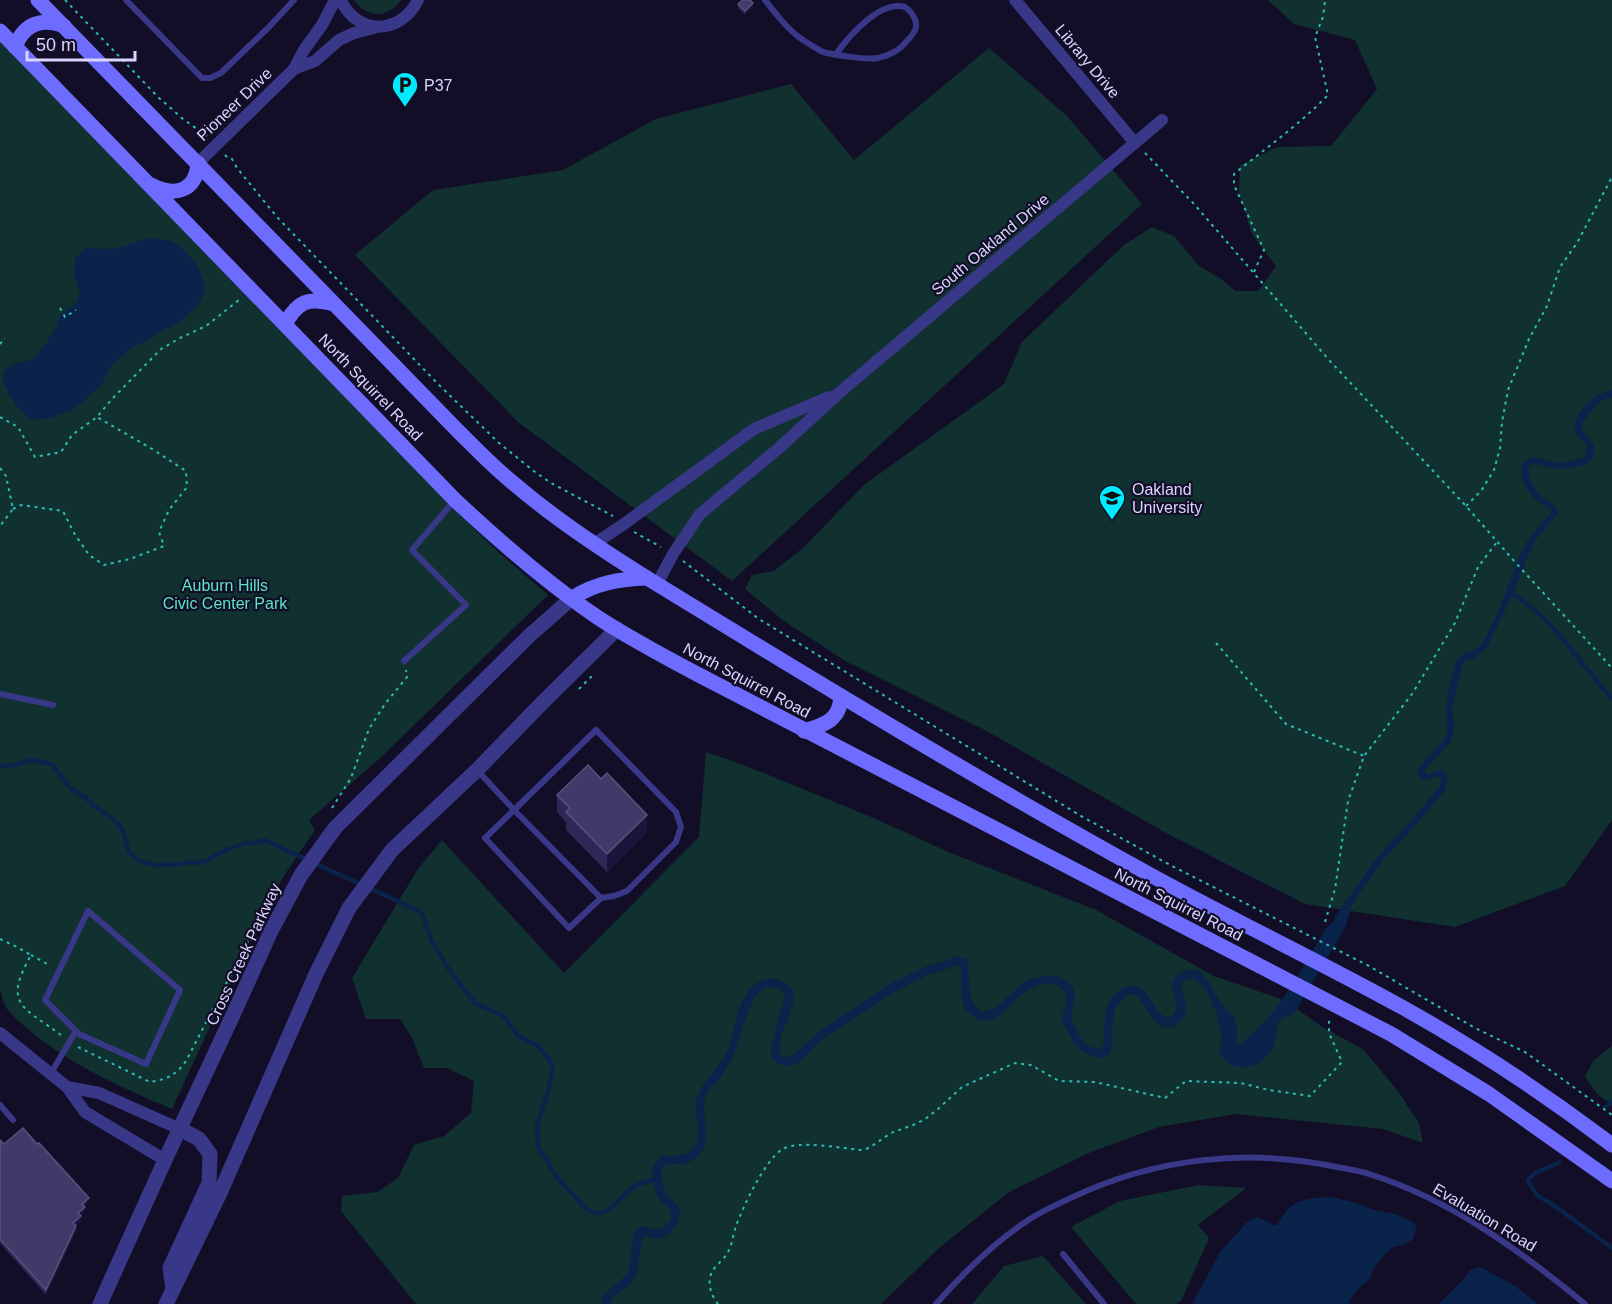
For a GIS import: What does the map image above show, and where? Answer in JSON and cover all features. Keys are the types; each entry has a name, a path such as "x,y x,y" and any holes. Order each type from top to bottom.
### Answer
{"main road":[{"name":"North Squirrel Road","path":"38,0 499,471 558,519 652,581 1024,805 1149,875 1433,1025 1501,1067 1612,1145"},
{"path":"15,47 30,26 47,22 64,26"},
{"name":"North Squirrel Road","path":"0,31 455,500 514,554 572,598 617,629 660,654 804,731 1400,1040 1479,1088 1612,1181"},
{"path":"148,184 167,192 184,189 195,178 198,163"},
{"path":"285,324 299,304 316,300 334,304"},
{"path":"572,598 601,583 628,578 652,581"},
{"path":"804,731 827,723 834,717 841,696"}],"street":[{"name":"Pioneer Drive","path":"198,163 294,69 335,0"},
{"path":"340,0 347,12 357,21 377,27"},
{"name":"Pioneer Drive","path":"294,69 315,61 339,40 354,33 392,25 405,18 417,0"},
{"name":"Library Drive","path":"1015,0 1135,143"},
{"name":"South Oakland Drive","path":"652,581 700,514 779,448 838,393 1162,120"},
{"name":"South Oakland Drive","path":"594,544 754,429 838,393"},
{"name":"Cross Creek Parkway","path":"100,1304 270,931 301,875 335,828 529,636 572,598"},
{"path":"166,1304 220,1193 316,974 349,908 392,850 477,770 617,629"},
{"path":"0,1033 67,1087 85,1112 165,1160"},
{"path":"67,1087 99,1093 180,1129 199,1139 210,1154 209,1183 170,1268 173,1289"}],"lane":[{"path":"126,0 202,78 210,78 221,73 294,0"},
{"path":"765,0 802,40 822,51 836,54 862,58 878,58 903,46 912,36 916,26 915,18 910,10 902,5 885,3 865,18 836,54"},
{"path":"404,661 466,605 412,550 455,500"},
{"path":"0,694 53,705"},
{"path":"596,730 676,813 681,827 676,842 627,891 601,898 569,928 485,838 514,810 596,730"},
{"path":"477,770 601,898"},
{"path":"88,911 180,990 146,1064 79,1034 45,1000 60,970 88,911"},
{"path":"51,1073 76,1031"},
{"path":"0,1105 13,1120"},
{"name":"Evaluation Road","path":"936,1304 979,1258 1005,1237 1031,1218 1071,1198 1123,1177 1154,1168 1186,1161 1253,1157 1286,1159 1372,1174 1414,1192 1444,1206 1511,1247 1585,1304"},
{"path":"1063,1254 1104,1304"}],"path":[{"path":"65,0 158,97 183,119 204,133"},
{"path":"1254,273 1264,250 1234,185 1234,174 1309,115 1328,95 1315,37 1323,17 1325,0"},
{"path":"1135,143 1194,204 1329,360 1466,506 1612,668"},
{"path":"228,158 232,159 265,204 311,253 438,384 499,443 551,483 616,518"},
{"path":"1466,506 1480,491 1494,470 1500,448 1508,390 1529,339 1547,306 1560,267 1577,243 1612,177"},
{"path":"0,417 18,427 34,457 61,452 72,435 98,417 112,399 161,349 206,326 250,289"},
{"path":"60,308 65,317 76,310"},
{"path":"0,344 5,338"},
{"path":"0,526 13,509 21,505 63,511 89,555 104,565 165,546 159,532 169,510 187,487 186,471 98,417"},
{"path":"0,468 6,476 13,509"},
{"path":"632,531 665,549"},
{"path":"1325,922 1335,889 1348,801 1364,756 1412,694 1455,623 1478,567 1497,542"},
{"path":"681,560 759,619 1071,810 1172,866 1369,966 1475,1028 1525,1052 1612,1115"},
{"path":"1216,643 1286,724 1364,756"},
{"path":"328,814 351,778 369,729 407,677 404,661"},
{"path":"31,955 18,982 16,993 18,1000 26,1009 81,1049 150,1082 172,1076 180,1070 258,922"},
{"path":"0,939 60,970"},
{"path":"718,1304 712,1298 711,1274 728,1252 751,1191 772,1159 782,1149 793,1144 860,1150 869,1148 891,1133 924,1120 962,1087 1015,1063 1031,1065 1059,1082 1095,1082 1165,1098 1186,1081 1240,1083 1310,1096 1342,1062 1329,1033 1329,1022 1343,1009"}],"green space":[{"path":"354,0 401,0 390,11 378,14 365,10"},
{"path":"1268,0 1612,0 1612,820 1565,886 1455,927 1305,904 1168,834 983,729 847,662 784,621 745,589 752,575 774,571 803,548 864,485 1004,384 1022,342 1124,245 1152,227 1174,236 1198,265 1236,291 1258,291 1276,266 1252,234 1239,193 1240,165 1277,147 1331,146 1377,89 1355,40 1294,24"},
{"name":"Auburn Hills Civic Center Park","path":"0,40 454,509 497,551 548,595 378,760 309,820 315,830 285,874 260,918 172,1109 101,1076 51,1047 17,1020 5,1005 0,989"},
{"path":"989,48 1067,116 1142,204 732,581 518,422 355,255 433,190 563,170 656,119 791,84 854,160"},
{"path":"706,752 744,765 871,817 951,853 1096,910 1214,976 1284,1000 1321,1026 1364,1050 1397,1090 1419,1123 1423,1143 1383,1129 1236,1114 1159,1127 1091,1152 1009,1192 939,1248 881,1304 416,1304 341,1211 342,1196 378,1192 398,1178 414,1145 444,1136 471,1113 474,1081 447,1068 424,1068 412,1038 400,1019 366,1019 352,978 418,869 442,840 564,973 699,837"},
{"path":"1612,1046 1612,1105 1597,1094 1585,1077 1593,1061"},
{"path":"1199,1185 1246,1188 1198,1225 1209,1238 1181,1301 1176,1304 1136,1304 1071,1227 1120,1201"},
{"path":"1043,1256 1086,1304 972,1304 1004,1266"}],"water":[{"path":"146,238 170,241 189,254 206,288 200,303 182,320 131,349 111,365 101,386 74,409 50,418 31,420 17,407 3,383 4,371 13,364 32,360 43,348 60,316 77,302 80,293 74,275 75,258 86,248 115,249"},
{"path":"1612,390 1612,397 1598,403 1581,424 1594,447 1590,461 1566,469 1549,468 1536,464 1528,468 1536,490 1553,505 1558,513 1534,542 1513,594 1487,648 1475,658 1466,660 1462,665 1452,708 1455,727 1450,743 1424,772 1428,774 1442,769 1448,779 1445,790 1383,860 1361,891 1352,905 1346,926 1295,1012 1278,1022 1274,1046 1266,1057 1255,1064 1243,1067 1230,1064 1225,1060 1220,1054 1221,1031 1214,1007 1204,989 1192,979 1182,983 1186,1010 1184,1016 1173,1027 1164,1027 1157,1023 1134,995 1129,995 1122,1000 1114,1013 1110,1053 1102,1058 1085,1053 1073,1041 1061,1020 1066,997 1065,992 1059,986 1039,985 1026,992 997,1018 981,1020 970,1015 963,1003 961,973 958,965 929,974 891,994 823,1039 799,1063 785,1066 778,1064 772,1058 771,1051 785,999 784,994 779,988 763,989 754,998 734,1055 721,1077 709,1090 704,1101 706,1144 699,1156 686,1164 666,1164 661,1171 666,1194 678,1205 680,1215 678,1222 670,1234 660,1239 643,1236 637,1273 632,1282 612,1299 612,1304 603,1304 601,1300 606,1293 629,1270 633,1234 638,1228 645,1226 659,1230 671,1219 670,1210 660,1200 656,1191 652,1169 660,1156 684,1155 695,1145 698,1132 697,1097 727,1051 743,1000 756,984 764,980 780,980 793,990 793,1006 781,1036 782,1057 794,1055 818,1032 886,986 927,966 958,956 967,959 970,995 976,1007 982,1012 1000,1004 1028,980 1058,976 1070,983 1075,996 1071,1017 1080,1036 1088,1046 1102,1048 1106,1010 1114,995 1123,988 1134,986 1140,988 1161,1014 1170,1018 1175,1013 1176,1007 1173,983 1180,973 1188,970 1195,970 1206,978 1222,1005 1234,1018 1237,1030 1236,1046 1250,1036 1263,1024 1286,994 1325,930 1333,922 1378,856 1439,787 1441,780 1439,776 1421,780 1417,773 1423,762 1442,742 1446,733 1446,705 1457,660 1463,654 1475,650 1489,632 1526,544 1551,512 1528,490 1522,477 1522,466 1532,457 1562,462 1577,460 1585,456 1586,445 1577,435 1574,427 1577,417 1590,401"},
{"path":"1330,1197 1395,1214 1411,1221 1417,1227 1413,1239 1404,1245 1393,1247 1384,1255 1373,1269 1370,1279 1349,1301 1350,1304 1192,1304 1220,1252 1247,1222 1256,1217 1275,1226 1295,1203"},
{"path":"1481,1267 1515,1286 1538,1304 1439,1304 1470,1270"}],"building":[{"path":"743,0 750,0 753,3 745,11 738,4"},
{"path":"588,765 601,779 607,773 647,815 607,854 566,812 570,808 557,795"},
{"path":"23,1128 89,1198 82,1204 85,1207 78,1213 81,1216 73,1223 76,1226 46,1290 0,1239 0,1140 4,1144"}],"waterway":[{"path":"1513,594 1536,611 1556,631 1612,699"},
{"path":"0,766 32,760 52,764 70,788 116,821 123,831 129,852 142,862 155,865 196,863 206,861 245,843 264,840 419,911 440,955 476,1004 503,1015 518,1036 538,1046 550,1060 553,1071 537,1125 538,1147 556,1176 585,1208 600,1213 607,1211 634,1187 653,1180"},
{"path":"1605,1107 1612,1102"},
{"path":"1559,1162 1537,1172 1528,1181 1537,1195 1612,1248"}],"place":[{"name":"P37","path":"405,108"},
{"name":"Oakland University","path":"1112,521"}]}
